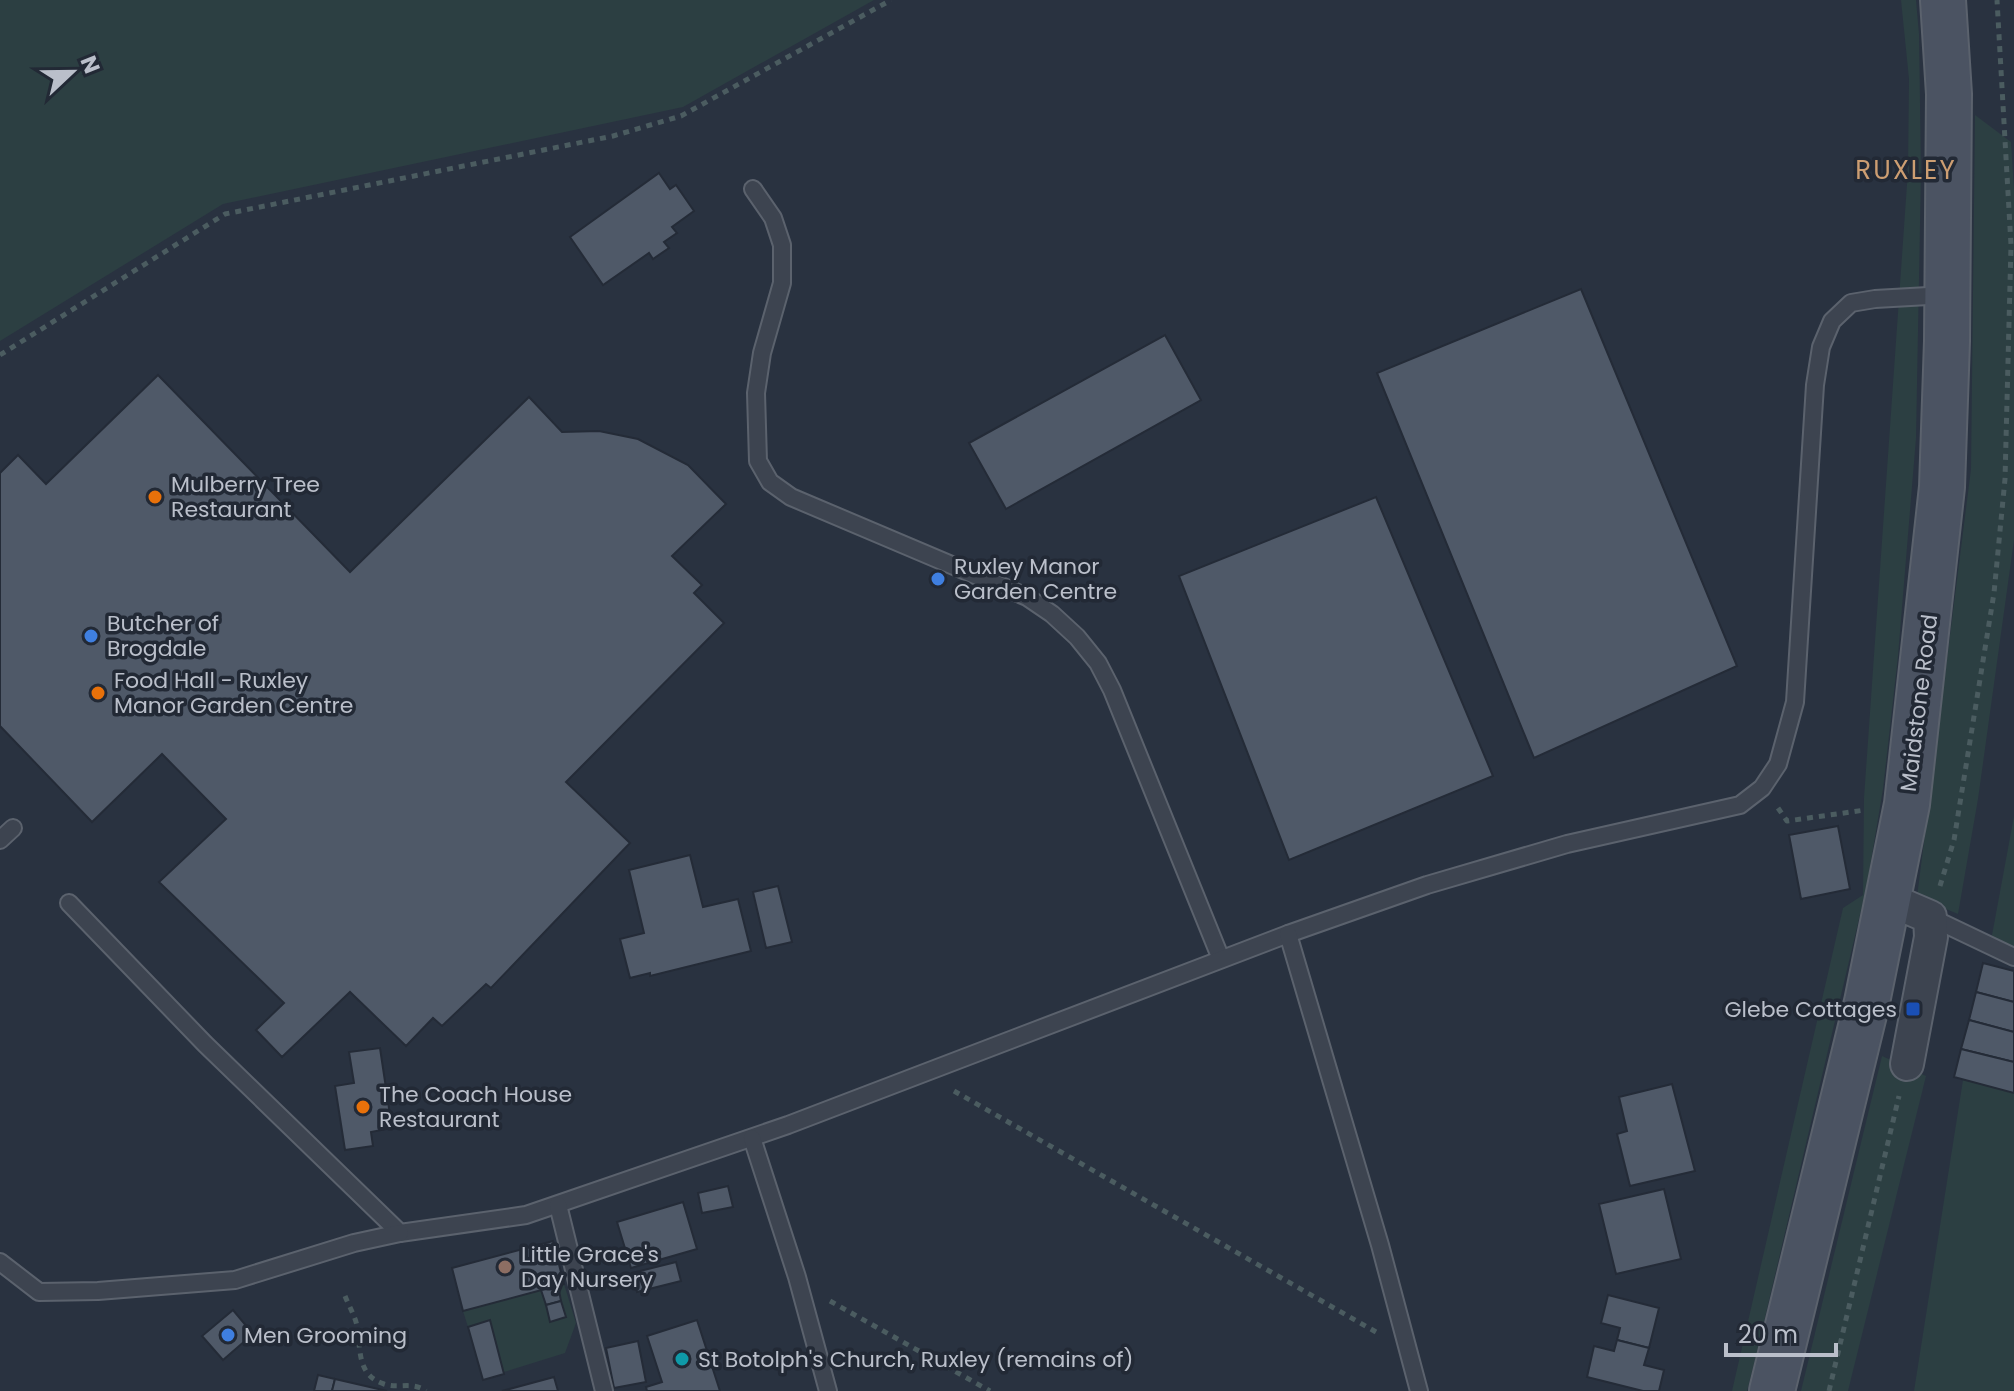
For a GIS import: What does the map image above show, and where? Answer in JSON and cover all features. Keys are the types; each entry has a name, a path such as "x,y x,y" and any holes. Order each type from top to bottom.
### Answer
{"main road":[{"name":"Maidstone Road","path":"1772,1391 1867,1002 1907,804 1942,487 1948,295 1949,94 1943,0"}],"street":[{"path":"1888,899 1930,917 1931,937 1907,1064"}],"lane":[{"path":"753,189 773,218 782,245 782,283 762,353 756,393 758,461 770,482 791,497 1027,597 1077,637 1098,663 1127,721 1221,959"},
{"path":"0,1262 39,1292 98,1291 235,1280 354,1243 400,1233 526,1215 752,1138 1288,934 1500,863 1567,844 1740,805 1762,788 1778,764 1795,702 1815,385 1821,347 1832,321 1851,303 1948,295"},
{"path":"0,840 13,828"},
{"path":"69,903 205,1044 400,1233"},
{"path":"1930,917 2014,957"},
{"path":"1288,934 1380,1245 1419,1391"},
{"path":"752,1138 799,1283 828,1391"},
{"path":"558,1205 604,1391"}],"path":[{"path":"0,355 225,214 613,136 681,116 891,0"},
{"path":"1930,917 1954,840 1994,593 2005,479 2011,245 1997,0"},
{"path":"1762,788 1787,821 1907,804"},
{"path":"1829,1391 1907,1064"},
{"path":"933,1069 938,1082 1408,1350"},
{"path":"799,1283 990,1391"},
{"path":"345,1296 356,1320 358,1348 364,1369 384,1384 411,1385 426,1391"}],"shaded area":[{"path":"0,0 874,0 683,107 223,204 0,341"},
{"path":"1901,0 1916,0 1919,34 1921,172 1916,438 1898,656 1883,789 1867,885 1754,1364 1747,1391 1732,1391 1843,908 1863,895 1864,798 1908,170 1909,79"},
{"path":"1975,115 2011,142 2014,189 2014,540 1978,799 1958,914 1917,897 1971,469"},
{"path":"2014,816 2014,960 1990,946"},
{"path":"1882,1056 1926,1076 1848,1391 1801,1391"},
{"path":"1963,1080 2014,1093 2014,1391 1914,1391"},
{"path":"564,1284 576,1323 565,1353 504,1372 490,1320 468,1327 463,1311"}],"building":[{"path":"659,173 670,189 676,185 694,211 672,227 677,233 664,242 669,248 653,259 649,253 603,285 570,237"},
{"path":"1581,289 1737,666 1534,758 1377,373"},
{"path":"1165,335 1201,400 1006,509 969,443"},
{"path":"158,375 350,572 529,397 562,432 599,431 638,439 688,465 726,504 672,556 702,585 694,593 724,623 566,782 630,843 491,988 486,984 442,1026 433,1018 406,1046 350,992 282,1057 256,1030 284,1003 159,882 226,819 162,754 92,822 0,726 0,473 18,455 46,484"},
{"path":"1376,497 1493,776 1289,860 1179,576"},
{"path":"1838,826 1850,889 1801,899 1789,835"},
{"path":"690,855 703,907 738,899 751,951 650,976 650,973 630,978 620,939 644,933 629,870"},
{"path":"778,886 792,942 766,948 753,892"},
{"path":"1983,963 2014,971 2014,1002 1976,992"},
{"path":"1976,992 2014,1002 2014,1032 1969,1020"},
{"path":"1969,1020 2014,1032 2014,1062 1961,1049"},
{"name":"The Coach House Restaurant","path":"380,1048 392,1128 371,1132 373,1146 345,1150 335,1086 354,1083 349,1052"},
{"path":"1961,1049 2014,1062 2014,1093 1954,1077"},
{"path":"1672,1084 1695,1171 1630,1186 1617,1134 1627,1131 1619,1097"},
{"path":"728,1186 733,1207 702,1213 698,1193"},
{"path":"1664,1189 1681,1259 1616,1274 1599,1204"},
{"path":"683,1202 697,1249 631,1268 617,1222"},
{"path":"553,1241 564,1284 463,1311 452,1268"},
{"path":"676,1262 681,1281 637,1292 632,1273"},
{"path":"558,1285 561,1301 546,1305 541,1290"},
{"path":"1608,1295 1659,1308 1649,1348 1617,1340 1620,1328 1601,1323"},
{"path":"561,1301 566,1317 550,1322 546,1305"},
{"name":"Men Grooming","path":"233,1310 253,1334 223,1360 202,1336"},
{"path":"490,1320 504,1374 483,1380 468,1327"},
{"name":"St Botolph's Church, Ruxley (remains of)","path":"697,1320 720,1391 647,1391 646,1387 662,1382 647,1336"},
{"path":"1617,1340 1649,1348 1644,1365 1664,1370 1659,1391 1643,1391 1587,1377 1594,1346 1614,1351"},
{"path":"638,1341 646,1382 614,1388 606,1348"},
{"path":"318,1375 335,1379 332,1391 314,1391"},
{"path":"554,1377 558,1391 502,1391"},
{"path":"335,1379 387,1391 332,1391"}],"place":[{"name":"Mulberry Tree Restaurant","path":"155,497"},
{"name":"Ruxley Manor Garden Centre","path":"938,579"},
{"name":"Butcher of Brogdale","path":"91,636"},
{"name":"Food Hall - Ruxley Manor Garden Centre","path":"98,693"},
{"name":"Glebe Cottages","path":"1913,1009"},
{"name":"The Coach House Restaurant","path":"363,1107"},
{"name":"Little Grace's Day Nursery","path":"505,1267"},
{"name":"Men Grooming","path":"228,1335"},
{"name":"St Botolph's Church, Ruxley (remains of)","path":"682,1359"}],"district":[{"name":"RUXLEY","path":"1906,170"}]}
